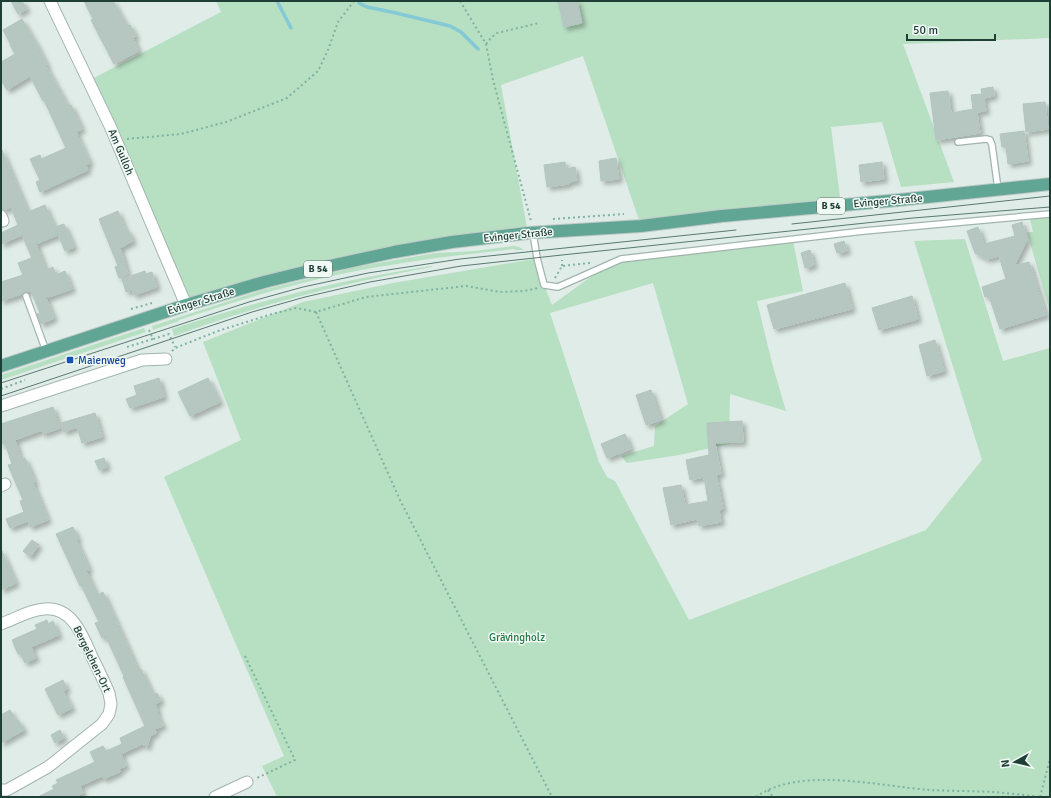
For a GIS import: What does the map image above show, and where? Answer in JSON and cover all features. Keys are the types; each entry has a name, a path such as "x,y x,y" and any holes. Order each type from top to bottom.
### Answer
{"main road":[{"name":"Evinger Straße","path":"1,366 186,305 264,282 351,261 452,242 533,232 641,226 1050,184"}],"street":[{"name":"Am Gulloh","path":"50,1 116,140 186,305"},
{"path":"1,406 142,360 166,359"},
{"name":"Bergelchen-Ort","path":"1,624 34,610 46,608 59,611 70,618 80,629 109,693 111,704 109,714 102,724 77,745 48,767 7,790 1,790"},
{"path":"221,796 247,782"}],"lane":[{"path":"958,142 986,139 990,140 998,190"},
{"path":"533,232 537,258 544,285 558,287 621,259 864,231 1050,214"},
{"path":"26,296 46,351"}],"path":[{"path":"116,140 181,134 226,122 288,98 318,71 328,50 338,22 354,1"},
{"path":"460,1 486,44 493,80 533,232"},
{"path":"486,44 492,36 497,33 539,23"},
{"path":"562,260 562,266"},
{"path":"166,359 175,348 218,331 296,308 316,312 366,297 466,286 500,292 524,291 544,285"},
{"path":"316,312 400,500 552,797"},
{"path":"168,334 175,348"},
{"path":"127,347 153,339"},
{"path":"1,389 26,380"},
{"path":"245,656 295,760 247,782"},
{"path":"756,797 778,785 813,780 859,782 923,789 996,792 1039,797 1050,759"},
{"path":"768,790 773,797"}],"green space":[{"path":"216,1 1050,1 1050,38 903,44 954,182 901,187 882,122 831,127 840,197 641,226 583,56 501,85 528,233 452,242 186,305 88,81 221,12"},
{"path":"1050,217 1050,312 1027,232 1033,232 1030,219"},
{"name":"Grävingholz","path":"965,239 1003,361 1050,348 1050,797 277,797 262,766 284,756 164,477 241,440 203,342 303,302 393,283 534,259 552,305 596,273 626,261 793,241 803,291 757,301 772,363 786,411 730,394 729,444 679,455 627,463 621,456 654,446 655,426 688,404 653,283 550,313 599,462 607,477 615,481 689,620 926,530 982,460 914,241"},
{"path":"514,246 524,250 514,249 440,258 343,274 301,283 248,298 153,330 152,326 263,290 356,267 435,253 475,251"},
{"path":"432,266 302,296 237,314 174,336 172,329 268,300 333,284"},
{"path":"144,328 146,332 1,380 1,375"}],"building":[{"path":"11,1 22,1 27,9 18,14"},
{"path":"84,1 113,1 127,26 130,25 136,36 133,38 139,51 114,64 91,20 93,19"},
{"path":"558,1 577,1 582,23 564,27"},
{"path":"22,19 68,106 71,105 82,129 76,132 90,163 86,165 88,170 40,192 36,182 40,180 30,159 40,155 41,159 66,148 44,100 43,101 30,76 7,90 1,80 1,62 15,54 3,30"},
{"path":"993,87 994,96 984,98 986,111 977,112 980,133 936,140 930,93 948,91 951,113 973,109 971,95 982,94 981,89"},
{"path":"1045,102 1048,129 1026,132 1023,104"},
{"path":"1024,131 1028,161 1008,164 1006,147 1002,147 1000,134"},
{"path":"1,148 28,212 45,205 58,235 36,244 46,270 53,267 56,275 65,271 72,289 46,298 54,318 41,324 37,314 40,313 31,291 1,301 1,282 23,275 18,263 32,258 22,235 1,244 1,233 18,225 11,207 4,210 1,209"},
{"path":"616,158 619,179 601,181 599,161"},
{"path":"565,162 566,169 575,167 577,181 568,182 569,184 547,187 544,165"},
{"path":"882,162 884,179 861,182 859,165"},
{"path":"118,211 126,231 128,230 133,241 120,248 128,274 119,278 115,267 118,266 99,219"},
{"path":"1022,222 1027,240 1014,266 1029,262 1046,315 1000,329 989,296 985,297 982,287 1006,279 999,256 987,259 975,253 967,231 978,227 984,244 1015,236 1012,225"},
{"path":"64,224 74,247 65,251 55,227"},
{"path":"844,241 847,251 837,253 834,244"},
{"path":"810,250 814,265 805,268 801,253"},
{"path":"145,271 146,274 152,272 157,287 134,295 132,290 126,292 122,279"},
{"path":"845,283 852,309 774,329 767,305"},
{"path":"912,296 918,319 879,330 872,308"},
{"path":"935,340 944,371 927,376 919,345"},
{"path":"159,378 164,397 130,408 126,399 137,395 134,386"},
{"path":"208,378 220,402 190,416 178,392"},
{"path":"651,390 661,420 646,425 636,395"},
{"path":"53,407 60,428 43,434 42,430 15,440 21,460 25,458 35,482 33,483 48,520 30,527 28,521 10,528 6,519 24,512 20,501 23,500 8,465 12,464 5,443 1,445 1,424"},
{"path":"95,413 102,437 82,443 77,427 64,432 61,423"},
{"path":"742,421 743,442 715,443 721,474 716,475 723,509 719,510 721,522 699,526 697,519 671,525 663,488 681,485 685,505 708,501 704,477 690,480 686,460 709,455 707,423"},
{"path":"625,434 631,449 607,458 601,444"},
{"path":"104,458 107,467 99,470 95,461"},
{"path":"73,527 78,539 76,540 89,570 86,571 97,595 103,592 138,670 141,669 153,695 157,693 161,701 155,704 158,711 156,711 163,726 155,729 156,733 150,736 147,747 142,744 121,754 126,766 119,769 121,771 104,779 102,776 80,786 83,793 75,797 38,797 54,789 52,786 58,783 56,780 95,762 90,752 103,746 106,751 122,744 120,738 145,726 106,637 102,638 95,623 99,622 81,585 80,586 56,534"},
{"path":"32,540 39,545 30,557 23,551"},
{"path":"1,549 16,583 1,590"},
{"path":"47,620 48,624 53,621 59,635 31,647 36,658 25,663 20,653 18,654 12,640 37,629 35,625"},
{"path":"63,680 67,689 63,691 72,708 58,715 45,689"},
{"path":"10,710 16,721 18,720 24,730 1,743 1,715"},
{"path":"60,730 64,738 55,743 51,735"}],"waterway":[{"path":"277,1 291,28"},
{"path":"359,3 367,7 450,26 461,32 478,49"}],"tram line":[{"path":"792,224 1050,196"},
{"path":"1,396 252,312 305,297 370,282 461,266 913,218 1050,207"},
{"path":"1,383 249,302 303,287 368,273 460,259 736,230"}],"place":[{"name":"Maienweg","path":"70,360"}]}
